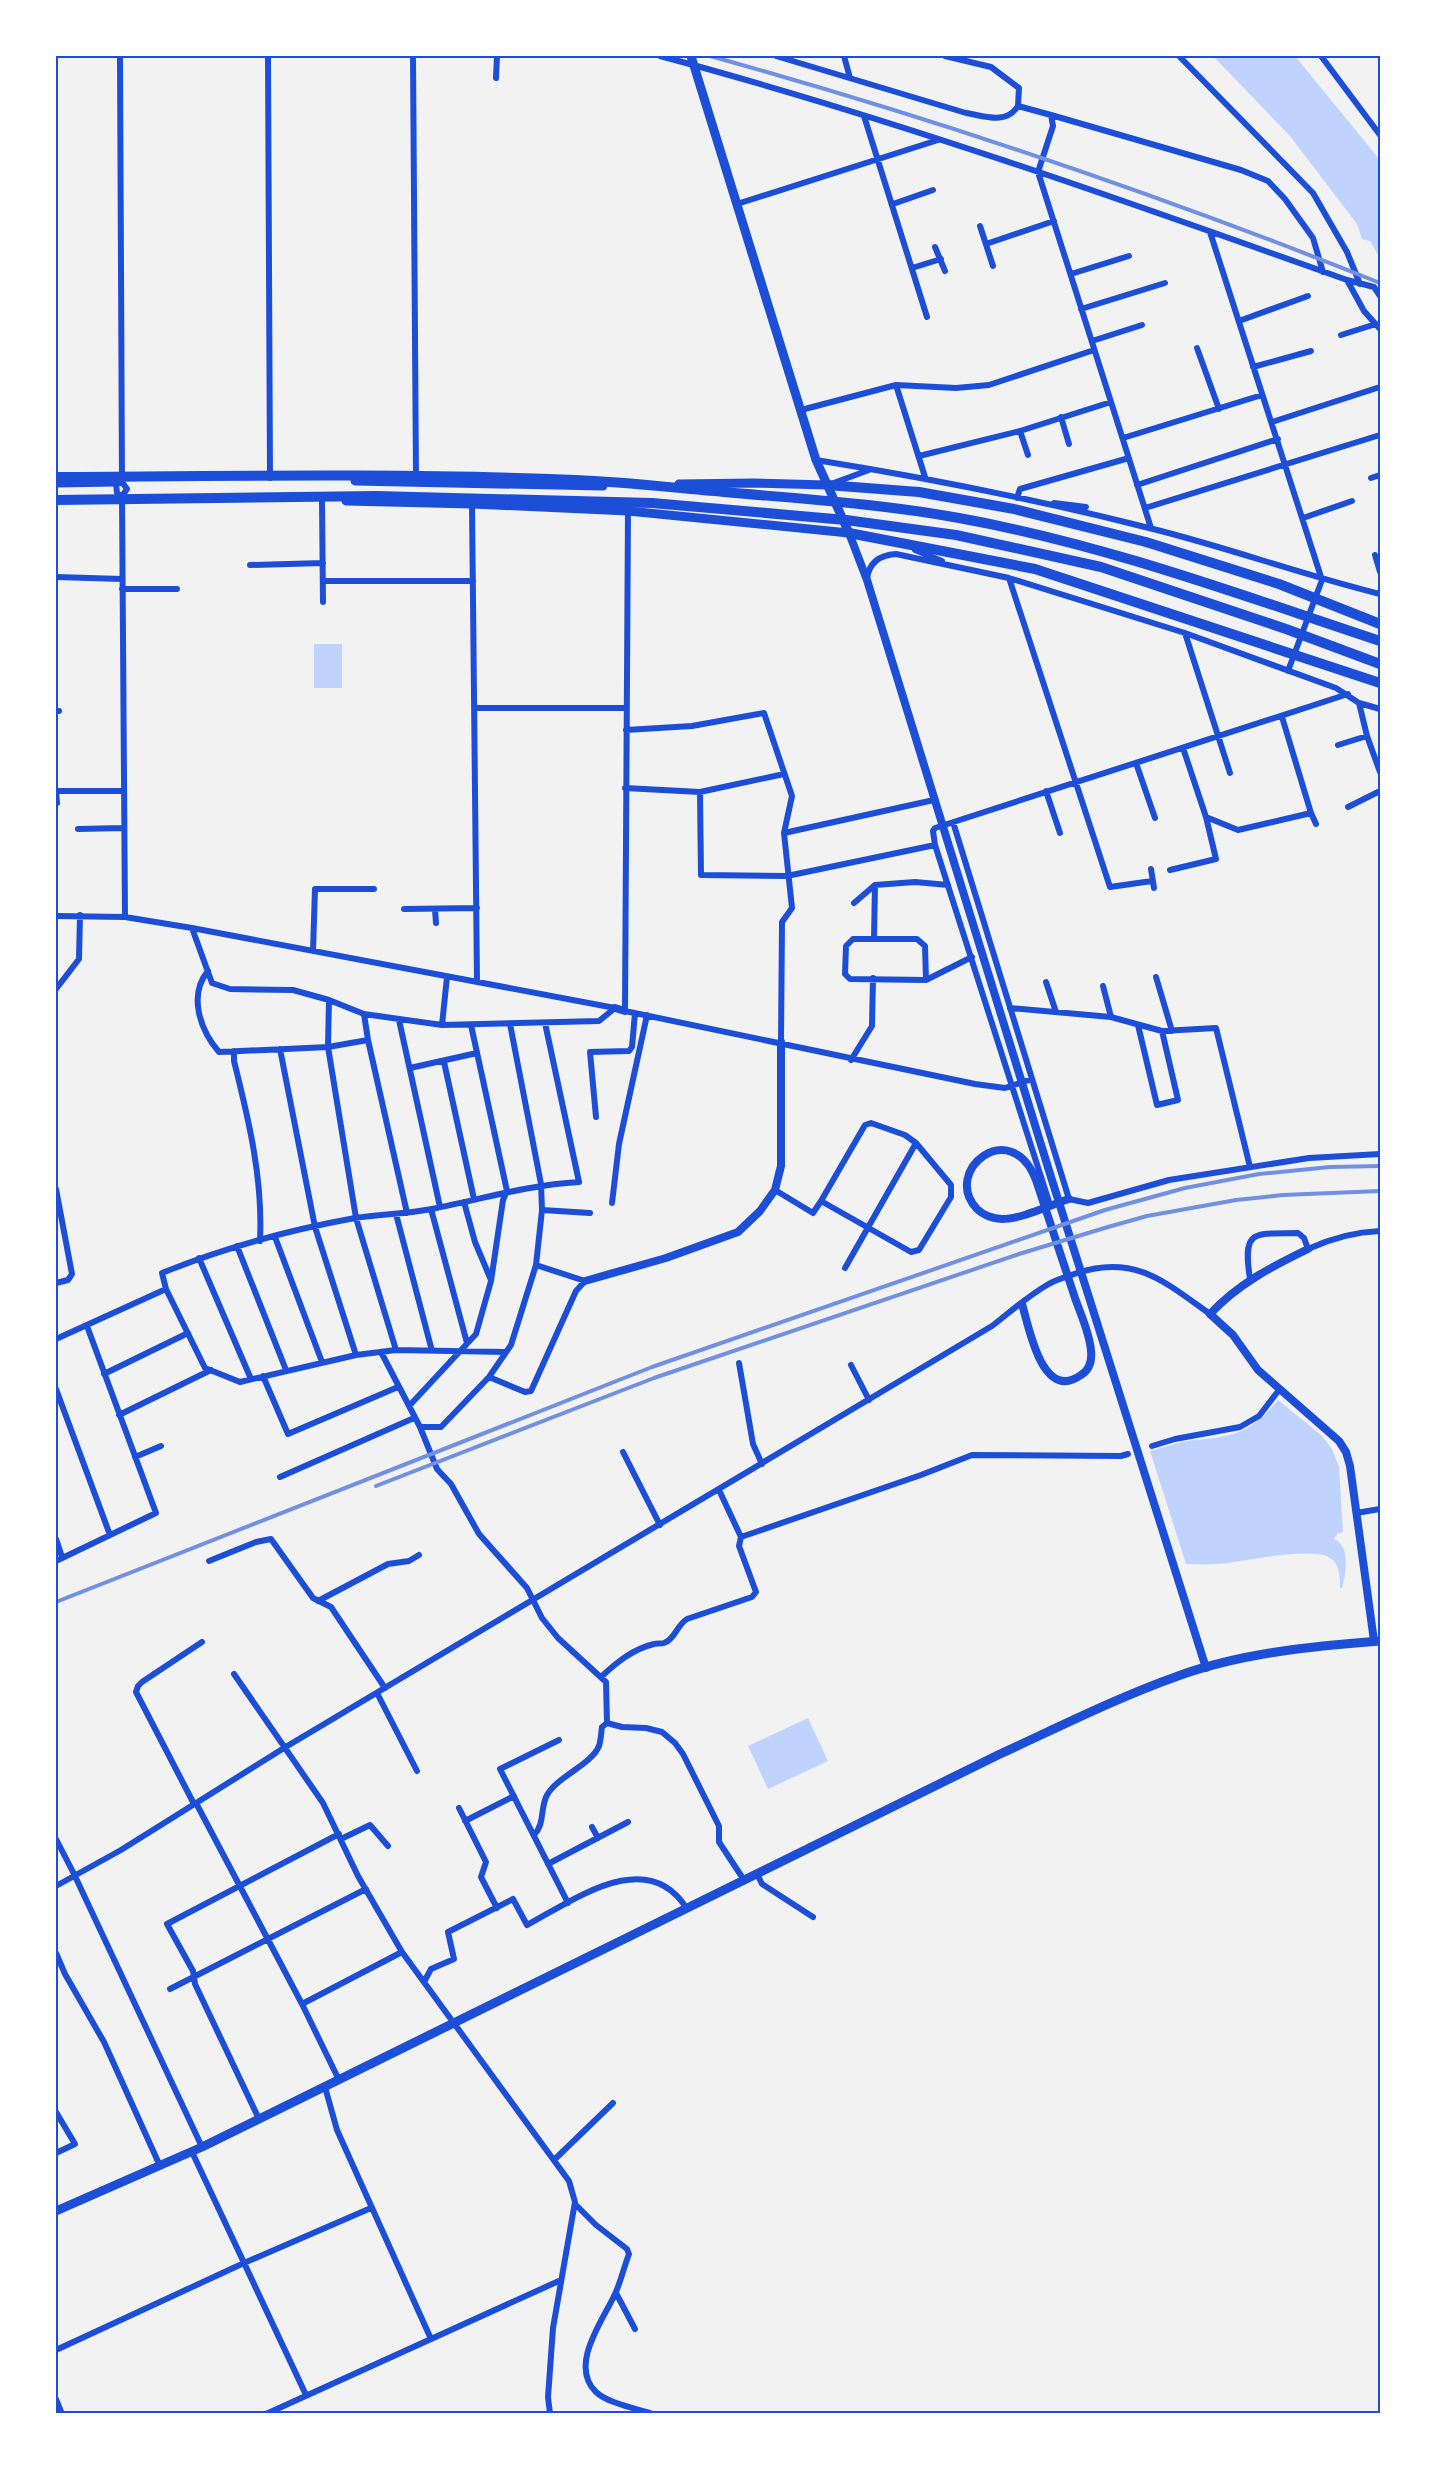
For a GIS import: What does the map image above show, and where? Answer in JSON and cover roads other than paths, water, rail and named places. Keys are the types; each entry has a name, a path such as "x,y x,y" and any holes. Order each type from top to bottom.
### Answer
{"highway":[{"path":"692,60 816,460 849,533"},
{"path":"56,477 401,475 579,480 852,502 957,517 1030,532 1108,552 1270,602 1380,641"},
{"path":"56,483 270,480 416,481 579,486 754,483 827,485 919,492 1014,509 1146,542 1279,584 1378,622"},
{"path":"56,498 122,496 472,504 628,512 849,533 1035,569 1380,683"},
{"path":"56,498 376,496 641,502 846,520 957,535 1101,567 1286,629 1380,664"},
{"path":"56,2211 192,2152 998,1755 1123,1698 1206,1668 1265,1655 1377,1641"}],"main road":[{"path":"849,533 867,580 1206,1668"},
{"path":"1210,1314 1233,1335 1258,1370 1339,1441 1346,1452 1377,1641"}],"street":[{"path":"120,56 122,482 116,484 116,489 117,493 122,496 124,917"},
{"path":"268,56 270,480"},
{"path":"413,56 416,481"},
{"path":"496,78 497,56"},
{"path":"660,56 692,60 1038,172 1323,272 1374,287 1380,296"},
{"path":"776,56 966,112 999,119 1014,113 1018,106 1020,88 991,67 945,56"},
{"path":"844,56 850,78"},
{"path":"1179,56 1313,193 1347,252 1360,284"},
{"path":"1322,56 1380,135"},
{"path":"1018,106 1241,170 1268,182 1285,199 1313,238 1323,272"},
{"path":"1051,115 1053,126 1038,172 1151,528"},
{"path":"864,116 880,160 927,317"},
{"path":"737,204 938,140"},
{"path":"893,204 933,190"},
{"path":"986,244 1054,221"},
{"path":"980,226 993,266"},
{"path":"1210,232 1322,580 1288,671"},
{"path":"935,247 945,271"},
{"path":"1071,274 1129,256"},
{"path":"912,268 941,259"},
{"path":"1341,335 1378,326 1364,311 1347,280"},
{"path":"1081,309 1165,283"},
{"path":"1239,321 1308,296"},
{"path":"1092,340 1142,325"},
{"path":"1197,348 1219,409"},
{"path":"801,410 896,385 956,388 989,385 1094,350"},
{"path":"1253,367 1311,351"},
{"path":"896,385 926,477"},
{"path":"1272,422 1380,387"},
{"path":"1123,438 1262,395"},
{"path":"919,456 1020,431 1111,402"},
{"path":"1061,417 1069,444"},
{"path":"1020,431 1028,455"},
{"path":"1145,508 1380,435"},
{"path":"1137,485 1278,439"},
{"path":"1016,498 1020,489 1129,458"},
{"path":"816,460 926,477 1151,528 1322,580 1380,594"},
{"path":"827,485 873,469"},
{"path":"1371,478 1380,475"},
{"path":"1016,498 1086,507"},
{"path":"322,501 323,602"},
{"path":"1303,518 1352,501"},
{"path":"472,504 477,982"},
{"path":"625,1011 628,512"},
{"path":"898,542 953,566"},
{"path":"867,580 869,570 877,560 886,555 955,552"},
{"path":"896,554 1009,578 1185,633 1348,694 1359,703 1380,709"},
{"path":"1375,555 1380,572"},
{"path":"250,565 323,563"},
{"path":"56,577 122,579"},
{"path":"1009,578 1110,887 1153,884 1150,869"},
{"path":"324,581 473,581"},
{"path":"122,589 177,589"},
{"path":"1185,633 1230,773"},
{"path":"1050,1205 935,846 933,831 942,825 1074,781 1282,717 1348,694"},
{"path":"1359,703 1367,736 1380,772"},
{"path":"474,708 626,708"},
{"path":"489,1377 525,1392 531,1391 576,1291 585,1281 666,1258 738,1232 760,1211 776,1191 781,1167 782,922 792,908 784,833 792,796 764,713 692,726 626,730"},
{"path":"1282,717 1316,824"},
{"path":"1338,745 1367,736"},
{"path":"1170,870 1216,859 1206,817 1183,748"},
{"path":"1136,763 1155,818"},
{"path":"626,788 700,792 784,774"},
{"path":"57,803 56,791 124,791"},
{"path":"1046,791 1060,833"},
{"path":"1348,807 1380,791"},
{"path":"700,792 701,876 787,876 935,846"},
{"path":"784,833 934,801"},
{"path":"1206,817 1238,830 1311,813"},
{"path":"953,822 1069,1199"},
{"path":"78,829 124,828"},
{"path":"854,903 876,885 915,882 948,885"},
{"path":"874,938 876,885"},
{"path":"313,951 315,889 374,889"},
{"path":"404,909 477,908"},
{"path":"435,909 436,923"},
{"path":"56,989 57,982 74,968 79,959 80,915"},
{"path":"56,916 124,917 192,928 615,1008 781,1042 851,1060 975,1084 1005,1088 1032,1079"},
{"path":"192,928 212,983 230,989 293,990 329,1000 364,1014 442,1025 599,1021 615,1008"},
{"path":"926,980 925,946 917,939 853,939 846,946 845,974 850,979 926,980 972,957"},
{"path":"208,971 200,981 196,994 202,1020 211,1042 219,1052 328,1047 368,1040"},
{"path":"442,1025 447,977"},
{"path":"1156,977 1172,1030"},
{"path":"851,1060 872,1026 873,978"},
{"path":"1046,982 1056,1012"},
{"path":"1103,986 1111,1017"},
{"path":"329,1000 328,1047 356,1218 396,1350"},
{"path":"1010,1008 1111,1017 1162,1031 1216,1028 1250,1167"},
{"path":"596,1117 590,1052 629,1050 632,1047 635,1013"},
{"path":"364,1014 407,1213"},
{"path":"612,1203 619,1144 647,1015"},
{"path":"399,1020 440,1207"},
{"path":"506,1352 396,1350 356,1355 240,1382 205,1368 166,1289 162,1273 237,1246 356,1218 431,1209 541,1184 579,1182 545,1023"},
{"path":"420,1427 441,1427 489,1377 511,1345 536,1265 542,1210 541,1184 510,1024"},
{"path":"410,1405 476,1334 491,1281 503,1200 507,1191 471,1025"},
{"path":"1138,1025 1157,1105 1178,1101 1162,1031"},
{"path":"280,1049 315,1227 356,1355"},
{"path":"234,1051 234,1061 252,1135 262,1209 260,1241"},
{"path":"410,1068 477,1053"},
{"path":"444,1062 474,1199"},
{"path":"776,1191 813,1213 820,1201 865,1125 871,1123 905,1135 916,1143 951,1185 951,1197 919,1250 911,1252 820,1201"},
{"path":"845,1268 916,1143"},
{"path":"1022,1304 1045,1370 1061,1380 1076,1378 1088,1369 1092,1354 1070,1283 1036,1180 1028,1162 1016,1153 1002,1150 986,1154 978,1159 969,1174 970,1199 980,1212 1002,1219 1034,1210 1050,1205 1069,1199 1088,1203 1169,1180 1310,1158 1380,1154"},
{"path":"56,1189 72,1274 68,1280 56,1283"},
{"path":"464,1202 475,1242 491,1281"},
{"path":"431,1209 467,1343"},
{"path":"542,1210 590,1213"},
{"path":"396,1214 432,1351"},
{"path":"56,1229 64,1227"},
{"path":"56,1886 120,1850 284,1748 992,1326 1055,1281 1089,1269 1119,1266 1169,1284 1210,1314 1233,1291 1250,1279 1308,1249 1354,1233 1380,1232"},
{"path":"1250,1279 1246,1255 1247,1244 1253,1237 1266,1234 1298,1233 1304,1238 1308,1249"},
{"path":"276,1237 322,1362"},
{"path":"237,1246 286,1370"},
{"path":"199,1258 251,1379"},
{"path":"536,1265 585,1281"},
{"path":"56,1339 166,1289"},
{"path":"56,1539 59,1559 156,1513 87,1326"},
{"path":"104,1374 188,1333"},
{"path":"381,1352 398,1387 410,1405 437,1469 451,1484 478,1534 513,1570 534,1601 542,1618 558,1638 606,1682 607,1723"},
{"path":"739,1363 753,1444 762,1464"},
{"path":"851,1365 869,1400"},
{"path":"119,1415 211,1370"},
{"path":"263,1376 288,1434 398,1387"},
{"path":"56,1389 110,1535"},
{"path":"1152,1446 1175,1439 1240,1427 1259,1416 1279,1390"},
{"path":"280,1477 414,1418"},
{"path":"135,1457 161,1446"},
{"path":"623,1452 660,1525"},
{"path":"741,1537 972,1455 1121,1456 1128,1454"},
{"path":"601,1677 618,1661 637,1650 664,1643 671,1638 680,1623 687,1619 752,1597 756,1592 739,1546 741,1537 719,1490"},
{"path":"1356,1513 1380,1509"},
{"path":"209,1561 256,1542 271,1539 313,1598 331,1607 386,1688"},
{"path":"318,1600 388,1564 409,1561 419,1555"},
{"path":"202,1642 142,1682 136,1692 302,2004 339,2080"},
{"path":"234,1674 323,1803 366,1889 402,1952 554,2160 568,2181 575,2204 596,2226 627,2249 629,2254 616,2293 591,2338 587,2373 595,2391 603,2397 653,2414"},
{"path":"377,1693 417,1771"},
{"path":"534,1835 540,1829 546,1797 553,1787 592,1755 599,1746 602,1727 607,1723"},
{"path":"607,1723 662,1732 675,1743 683,1754 719,1826 719,1842 744,1880"},
{"path":"560,1740 500,1769 568,1903"},
{"path":"465,1821 514,1796"},
{"path":"459,1808 486,1862 481,1877 496,1908"},
{"path":"549,1864 628,1822"},
{"path":"259,2119 195,1984 193,1971 168,1924 340,1837 370,1826 388,1846"},
{"path":"592,1827 598,1838"},
{"path":"56,1839 202,2147"},
{"path":"757,1874 762,1884 813,1917"},
{"path":"423,1982 431,1969 454,1959 448,1932 513,1899 528,1925 605,1884 639,1879 666,1885 679,1896 687,1909"},
{"path":"170,1989 366,1889"},
{"path":"302,2004 402,1952"},
{"path":"56,1953 65,1974 104,2042 160,2166"},
{"path":"325,2087 337,2130 431,2339"},
{"path":"554,2160 613,2103"},
{"path":"56,2112 75,2144 56,2153"},
{"path":"192,2152 306,2395"},
{"path":"550,2414 548,2397 553,2328 575,2204"},
{"path":"56,2350 244,2263 371,2208"},
{"path":"266,2414 561,2280"},
{"path":"616,2293 635,2329"},
{"path":"56,2399 62,2414"}],"water":[{"path":"1213,56 1295,56 1380,160 1380,258 1370,241 1362,239 1357,224 1290,136"},
{"path":"314,644 342,644 342,688 314,688"},
{"path":"1278,1400 1322,1436 1332,1449 1339,1467 1343,1532 1337,1534 1334,1539 1343,1548 1346,1560 1342,1588 1340,1588 1336,1564 1330,1558 1321,1555 1293,1554 1219,1564 1186,1564 1150,1451 1182,1442 1216,1438 1238,1432 1257,1421"},
{"path":"808,1718 828,1761 768,1789 748,1746"}],"railway":[{"path":"710,56 880,106 1048,160 1215,219 1380,283"},
{"path":"56,1602 652,1367 1105,1210 1185,1188 1259,1174 1330,1167 1380,1166"},
{"path":"376,1486 654,1378 1019,1254 1108,1227 1147,1216 1236,1200 1283,1195 1380,1191"}]}
